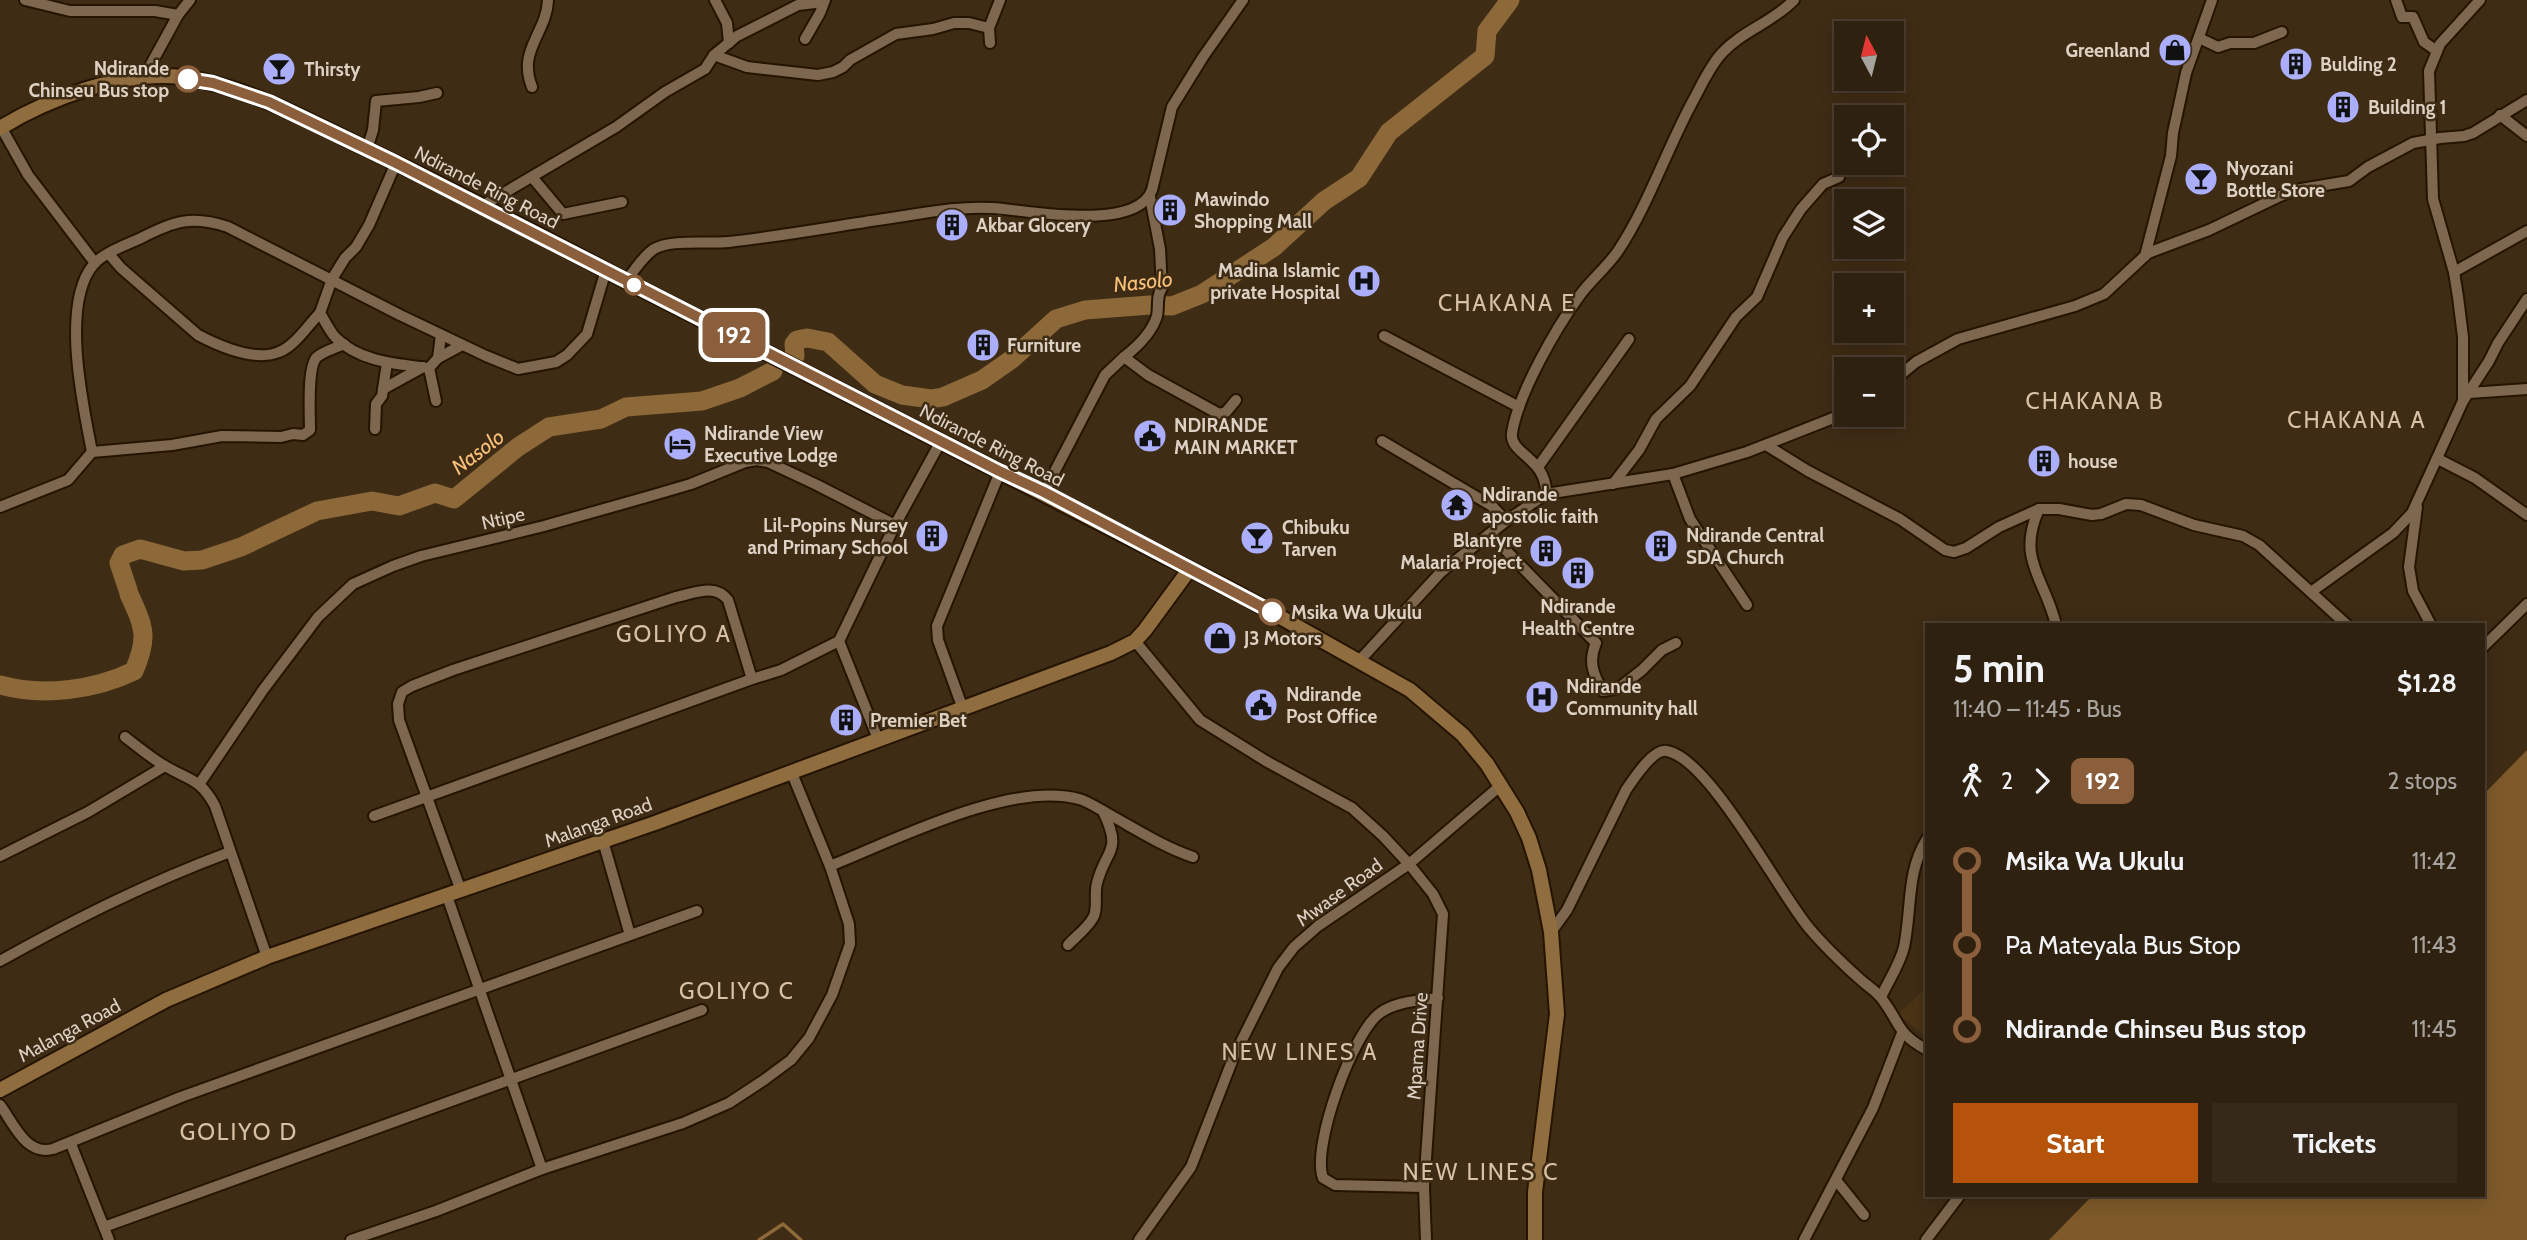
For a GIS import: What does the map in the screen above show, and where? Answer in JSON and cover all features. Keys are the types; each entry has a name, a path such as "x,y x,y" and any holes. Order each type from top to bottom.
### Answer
{"street":[{"path":"25,0 70,11 153,6 178,15"},
{"path":"144,77 178,15 190,0"},
{"path":"532,87 527,74 530,47 548,8 548,0"},
{"path":"715,0 727,23 729,43"},
{"path":"482,206 616,128 665,92 705,69 715,55 737,36 798,5 815,3 818,0"},
{"path":"805,39 824,0"},
{"path":"990,43 989,28 1000,0"},
{"path":"1044,492 1105,376 1145,336 1156,319 1158,292 1163,285 1160,249 1150,197 1172,107 1243,0"},
{"path":"1546,494 1544,476 1512,441 1511,435 1519,407 1559,326 1580,294 1617,252 1639,212 1679,125 1716,61 1731,44 1776,16 1794,0"},
{"path":"2145,256 2168,167 2186,73 2212,0"},
{"path":"2396,0 2402,16 2413,17 2424,41 2437,51"},
{"path":"2466,397 2463,337 2454,272 2433,199 2429,71 2446,35 2480,0"},
{"path":"715,55 747,67 818,75 843,67 850,60 896,34 933,30 954,23 969,23 989,28"},
{"path":"2199,38 2218,47 2230,43 2254,43 2282,32"},
{"name":"Ndirande Ring Road","path":"0,127 27,112 68,96 144,77 180,77 213,83 269,102 482,206 1000,472 1044,492 1241,595 1410,690 1463,735 1487,764 1517,811 1539,870 1551,932 1557,1014 1535,1192 1535,1240"},
{"path":"367,149 373,130 376,101 437,93"},
{"path":"1904,372 1916,362 1958,340 2075,306 2104,294 2145,256 2209,230 2280,195 2349,181 2413,143 2464,136 2527,100"},
{"path":"2500,115 2527,136"},
{"path":"0,127 28,175 95,263"},
{"path":"109,254 121,268 198,335 234,350 252,354 279,352 288,347 320,313 332,279 369,225 396,163"},
{"path":"532,177 563,214 622,202"},
{"path":"1613,484 1639,450 1656,419 1690,386 1735,317 1757,297 1783,237 1801,209 1823,184 1839,177"},
{"path":"626,281 654,249 669,244 724,242 789,234 957,208 992,208 1082,217 1109,214 1141,204 1150,197"},
{"path":"92,452 78,374 75,340 77,313 85,278 95,263 109,254 179,222 207,220 228,227 512,368 527,368 560,360 587,334 606,270"},
{"path":"2454,272 2527,231"},
{"path":"2311,592 2393,533 2412,513 2452,423 2498,342 2527,299"},
{"path":"320,313 334,335 363,355 387,363 426,367"},
{"path":"439,358 441,335"},
{"path":"1384,336 1519,407"},
{"path":"1538,467 1629,339"},
{"path":"0,507 68,480 92,452 172,445 222,436 281,438 293,434 303,435 310,430 312,398 309,369 316,358 344,344"},
{"path":"383,389 462,345"},
{"path":"1124,358 1148,375 1219,414 1226,412 1236,400"},
{"path":"375,429 376,404 383,389 387,363"},
{"path":"426,367 436,401"},
{"path":"2466,397 2527,390"},
{"path":"1360,660 1441,572 1506,521 1546,494 1673,474 1766,445 1834,418"},
{"path":"374,816 781,670 839,641 895,526 941,441"},
{"path":"1382,441 1492,506 1506,521"},
{"path":"1766,445 1808,471 1900,519 1945,550 1954,552 2039,509 2059,509 2092,515 2126,504 2135,504 2194,525 2244,536 2259,545 2345,623"},
{"path":"2438,459 2483,484 2527,515"},
{"name":"Ntipe","path":"200,783 263,690 318,617 353,584 393,566 421,556 544,526 660,493 756,460 768,462 817,485 895,526"},
{"path":"963,709 936,632 1000,472"},
{"path":"1673,474 1690,519 1747,605"},
{"path":"2417,502 2409,567 2413,591 2430,623"},
{"path":"2039,509 2032,524 2029,548 2055,623"},
{"path":"1489,534 1596,643 1592,653 1593,675 1603,691 1619,688 1662,650 1676,643"},
{"name":"Malanga Road","path":"0,1090 166,1000 267,957 603,841 1111,653 1135,641 1189,570"},
{"path":"461,891 399,720 398,704 402,692 453,670 677,597 712,589 723,594 728,600 752,679"},
{"path":"2485,645 2527,604"},
{"path":"839,641 878,740"},
{"name":"Mpama Drive","path":"1135,641 1200,720 1266,761 1352,808 1384,836 1433,894 1443,914 1424,1187 1426,1240"},
{"path":"125,737 165,766 200,783 215,806 267,957"},
{"path":"1551,932 1567,910 1626,790 1657,753 1667,751 1695,767 1727,808 1808,927 1833,954 1881,997 1902,1033 1925,1049"},
{"path":"0,856 88,812 165,766"},
{"path":"351,1240 542,1170 633,1141 718,1108 791,1060 809,1038 832,995 850,944 849,924 830,866 791,771"},
{"name":"Mwase Road","path":"1139,1240 1191,1167 1234,1056 1278,968 1294,947 1318,926 1409,864 1500,786"},
{"path":"830,866 979,807 1007,800 1057,796 1081,799 1152,840 1193,857"},
{"path":"1068,945 1093,918 1097,881 1111,853 1113,838 1103,811"},
{"path":"603,841 630,935"},
{"path":"1881,997 1900,959 1907,928 1915,862 1925,843"},
{"path":"0,961 113,900 172,873 230,852"},
{"path":"447,896 542,1170"},
{"path":"0,1105 28,1145 33,1148 45,1151 71,1144 181,1097 697,911"},
{"path":"1424,1187 1335,1185 1323,1178 1319,1167 1325,1130 1332,1109 1359,1040 1370,1022 1391,1007 1437,998"},
{"path":"104,1227 702,1010"},
{"path":"1804,1240 1873,1108 1902,1033"},
{"path":"71,1144 109,1240"},
{"path":"1836,1181 1864,1216"},
{"path":"1926,1240 1958,1197"}],"shaded area":[{"path":"2527,750 2527,1240 2049,1240 2091,1197 2485,1197 2485,793"},
{"path":"1925,989 1925,1036 1898,1014"}],"waterway":[{"name":"Nasolo","path":"795,356 794,344 797,340 807,338 828,342 875,384 902,395 931,399 943,397 982,380 1012,359 1056,319 1085,310 1172,306 1202,294 1274,247 1324,201 1359,178 1389,132 1485,56 1487,31 1510,0"},
{"name":"Nasolo","path":"128,590 119,563 123,555 140,549 184,561 202,560 241,547 317,511 372,501 399,506 435,493 454,499 518,447 549,427 601,419 626,407 702,401 740,388 773,371"},
{"name":"Nasolo","path":"0,685 33,691 68,690 103,683 134,671 142,649 143,632 129,594"},
{"path":"759,1240 783,1224 801,1240"}],"bus line":[{"name":"192","path":"188,79 213,83 269,102 396,163 1044,492 1272,612"}],"place":[{"name":"Greenland","path":"2175,50"},
{"name":"Bulding 2","path":"2296,64"},
{"name":"Thirsty","path":"279,69"},
{"name":"Ndirande Chinseu Bus stop","path":"188,79"},
{"name":"Building 1","path":"2343,107"},
{"name":"Nyozani Bottle Store","path":"2201,179"},
{"name":"Mawindo Shopping Mall","path":"1170,210"},
{"name":"Akbar Glocery","path":"952,225"},
{"name":"Madina Islamic private Hospital","path":"1364,281"},
{"name":"Furniture","path":"983,345"},
{"name":"NDIRANDE MAIN MARKET","path":"1150,436"},
{"name":"Ndirande View Executive Lodge","path":"680,444"},
{"name":"house","path":"2044,461"},
{"name":"Ndirande apostolic faith","path":"1457,505"},
{"name":"Lil-Popins Nursey and Primary School","path":"932,536"},
{"name":"Chibuku Tarven","path":"1257,538"},
{"name":"Ndirande Central SDA Church","path":"1661,546"},
{"name":"Blantyre Malaria Project","path":"1546,551"},
{"name":"Ndirande Health Centre","path":"1578,573"},
{"name":"Msika Wa Ukulu","path":"1272,612"},
{"name":"J3 Motors","path":"1220,638"},
{"name":"Ndirande Community hall","path":"1542,697"},
{"name":"Ndirande Post Office","path":"1261,705"},
{"name":"Premier Bet","path":"846,720"}],"district":[{"name":"CHAKANA E","path":"1507,303"},
{"name":"CHAKANA B","path":"2095,401"},
{"name":"CHAKANA A","path":"2357,420"},
{"name":"GOLIYO A","path":"674,634"},
{"name":"GOLIYO C","path":"737,991"},
{"name":"NEW LINES A","path":"1300,1052"},
{"name":"GOLIYO D","path":"239,1132"},
{"name":"NEW LINES C","path":"1481,1172"}]}
